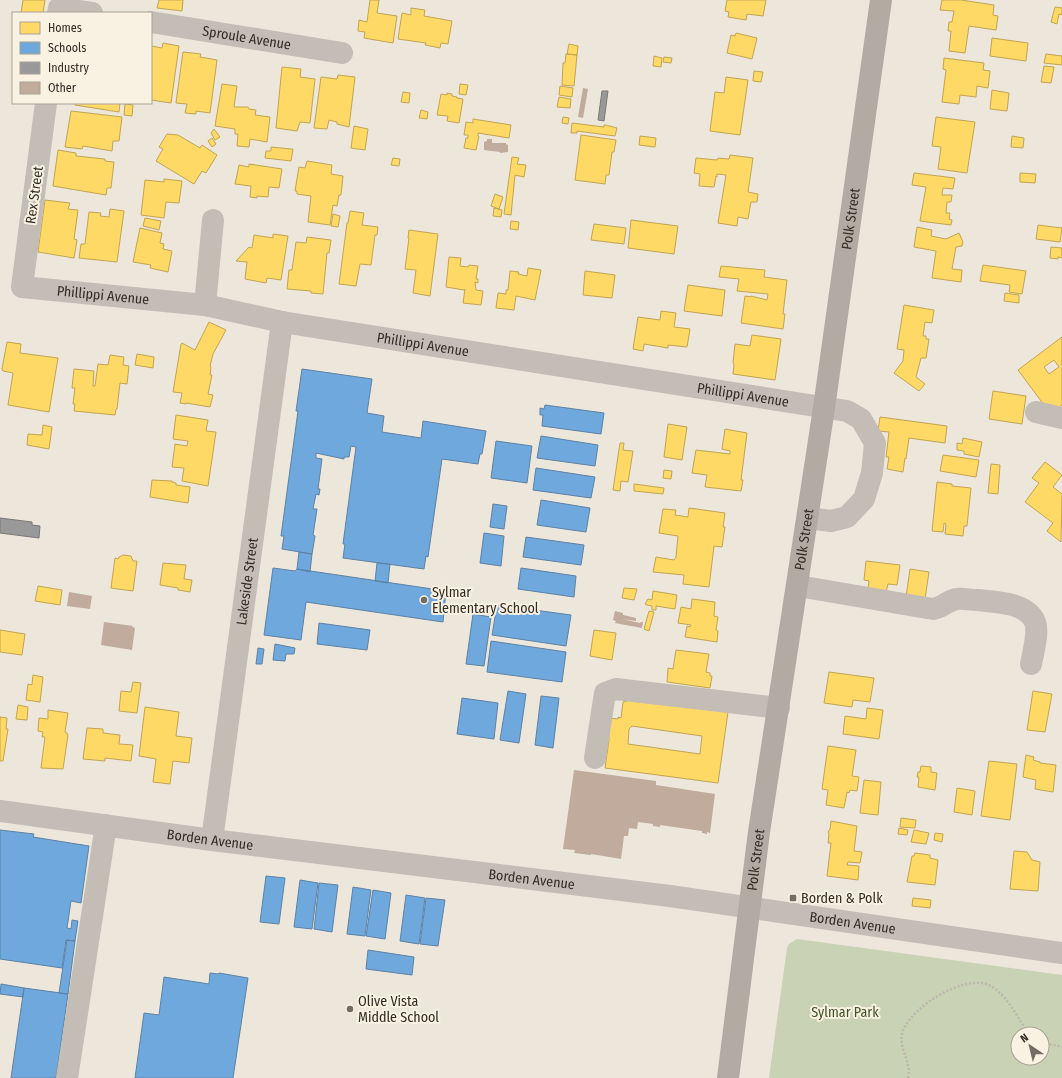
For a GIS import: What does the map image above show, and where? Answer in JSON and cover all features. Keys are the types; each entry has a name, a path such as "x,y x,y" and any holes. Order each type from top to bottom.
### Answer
{"main road":[{"name":"Polk Street","path":"728,1078 759,832 808,518 881,0"}],"street":[{"path":"58,10 81,12"},
{"name":"Sproule Avenue","path":"152,22 342,53"},
{"name":"Rex Street","path":"22,286 46,104"},
{"path":"205,305 213,220"},
{"name":"Phillippi Avenue","path":"22,286 205,305 282,322 846,411 861,419 875,443 872,473 864,499 847,517 831,521 808,518"},
{"name":"Lakeside Street","path":"212,840 282,322"},
{"path":"1036,412 1062,418"},
{"path":"798,586 933,609 940,608 949,602 962,599 1013,605 1028,613 1035,621 1036,630 1031,664"},
{"path":"596,758 606,693 616,689 779,708"},
{"name":"Borden Avenue","path":"0,811 212,840 670,896 1062,953"},
{"path":"67,1078 106,825"}],"path":[{"path":"908,1078 908,1065 901,1043 904,1029 918,1011 943,993 958,986 976,982 989,986 997,991 1012,1006 1023,1026"},
{"path":"1050,1044 1062,1047"}],"green space":[{"name":"Sylmar Park","path":"797,939 1062,975 1062,1078 769,1078 787,948 789,944"}],"building: Homes":[{"path":"23,0 45,0 43,12 21,12"},
{"path":"159,0 183,0 182,11 157,8"},
{"path":"370,0 379,0 377,13 397,16 393,43 364,38 365,32 358,31 359,20 367,22"},
{"path":"727,0 766,0 763,16 747,14 746,20 728,17 729,12 725,11"},
{"path":"942,0 961,0 994,5 993,15 998,16 996,30 969,26 965,53 949,51 951,31 948,31 949,22 952,22 954,11 940,10"},
{"path":"1055,7 1062,8 1062,15 1059,14 1057,24 1051,22"},
{"path":"411,8 425,10 424,16 452,21 448,44 441,43 440,48 425,45 426,43 398,39 402,13 411,15"},
{"path":"736,33 757,38 752,59 727,53 731,35 735,36"},
{"path":"992,38 1028,43 1026,61 990,56"},
{"path":"163,43 179,46 171,103 152,100 152,46 162,48"},
{"path":"569,44 578,46 577,55 567,54"},
{"path":"183,52 201,54 200,57 217,60 210,113 196,111 196,114 185,113 187,104 176,103"},
{"path":"566,54 577,55 574,86 562,85 563,63 565,63"},
{"path":"1046,54 1062,56 1062,65 1044,63"},
{"path":"654,56 662,58 661,67 653,66"},
{"path":"664,57 672,58 671,63 663,62"},
{"path":"944,58 984,63 983,70 990,71 988,88 977,86 976,97 960,95 959,104 942,102 946,70 943,69"},
{"path":"1044,66 1054,67 1051,83 1041,82"},
{"path":"282,67 301,69 300,77 315,79 310,123 300,122 297,131 276,128"},
{"path":"754,71 763,72 761,82 753,81"},
{"path":"338,75 355,77 349,127 329,120 327,129 314,128 321,77 337,79"},
{"path":"726,77 748,80 740,135 710,131 715,92 724,93"},
{"path":"222,84 237,86 234,107 248,107 249,109 256,110 255,115 270,117 267,142 250,139 249,147 237,146 238,134 235,134 235,129 215,126"},
{"path":"460,84 468,85 466,95 459,94"},
{"path":"560,86 573,88 572,97 559,95"},
{"path":"992,90 1009,93 1007,111 990,109"},
{"path":"403,92 410,93 409,103 401,102"},
{"path":"447,93 463,99 459,123 447,121 448,116 437,115 441,94 447,95"},
{"path":"559,97 571,99 570,108 557,107"},
{"path":"76,104 120,104 119,112"},
{"path":"125,104 133,105 132,116 124,115"},
{"path":"421,110 428,112 427,119 419,118"},
{"path":"71,111 122,117 119,141 113,141 112,151 83,146 82,149 65,147"},
{"path":"563,117 569,118 568,124 562,123"},
{"path":"936,117 975,122 967,173 938,169 941,147 932,146"},
{"path":"473,119 511,125 509,138 478,133 479,136 476,150 464,148 466,138 468,138 468,135 464,135 466,122 473,123"},
{"path":"572,123 604,127 604,125 606,125 617,128 615,136 577,131 577,133 571,133"},
{"path":"354,126 368,129 365,150 351,148"},
{"path":"214,129 220,137 215,140 211,133"},
{"path":"167,134 178,135 200,148 202,145 217,155 206,173 202,171 194,184 156,161 163,149 159,147"},
{"path":"581,135 616,140 614,152 612,152 609,175 606,175 605,184 575,180"},
{"path":"640,136 656,138 655,147 639,145"},
{"path":"1012,136 1024,138 1023,148 1011,147"},
{"path":"212,138 216,144 212,147 208,141"},
{"path":"271,147 293,149 291,161 265,158 266,151 271,151"},
{"path":"58,150 76,153 76,156 105,159 105,161 114,162 111,188 107,188 106,195 53,186"},
{"path":"730,155 753,158 748,192 758,194 757,202 751,202 748,219 738,217 737,226 718,223 726,175 717,174 714,187 699,186 700,174 694,173 696,158 717,160 718,158 729,159"},
{"path":"512,157 519,158 517,164 526,165 524,177 515,175 511,215 504,214"},
{"path":"393,158 400,159 399,166 391,165"},
{"path":"307,161 332,165 331,174 343,176 341,195 339,195 337,206 333,205 330,225 308,222 311,196 297,194 297,191 295,191 299,167 305,168"},
{"path":"249,164 282,169 279,188 269,187 268,197 250,197 251,186 235,184 239,165 249,167"},
{"path":"914,173 955,178 953,189 943,188 942,195 952,195 951,202 947,202 946,213 950,213 949,219 952,220 951,225 920,221 926,187 912,185"},
{"path":"1020,173 1036,174 1035,183 1020,182"},
{"path":"164,179 182,181 179,203 166,202 164,218 141,215 145,180 164,182"},
{"path":"495,194 503,197 499,209 491,206"},
{"path":"45,200 70,203 68,209 78,210 74,239 77,240 74,258 38,252"},
{"path":"494,208 502,210 501,217 493,216"},
{"path":"110,209 124,211 117,262 79,258 81,244 85,244 89,212 101,213 100,216 109,217"},
{"path":"350,211 364,213 362,225 378,227 377,235 375,235 371,265 360,264 356,286 339,284"},
{"path":"333,214 340,216 338,227 331,226"},
{"path":"145,218 161,221 159,230 143,226"},
{"path":"631,220 678,226 674,254 628,248"},
{"path":"511,221 519,222 518,230 510,229"},
{"path":"594,224 626,228 624,244 591,240"},
{"path":"1038,225 1062,228 1060,242 1036,239"},
{"path":"917,227 932,230 931,236 946,239 959,233 963,242 962,246 956,247 952,269 962,270 961,282 932,278 936,251 914,247"},
{"path":"140,228 162,233 160,243 164,244 163,249 172,251 168,272 150,268 151,265 133,262"},
{"path":"409,230 438,234 430,296 413,293 416,270 405,269"},
{"path":"273,234 288,236 281,280 267,278 266,283 245,279 247,262 236,261 249,247 252,248 254,235 273,238"},
{"path":"307,237 331,240 329,253 327,253 323,294 311,293 311,291 287,289 289,270 292,270 296,242 306,243"},
{"path":"1051,247 1062,248 1062,258 1050,258"},
{"path":"449,257 461,258 460,266 478,266 476,279 478,279 478,283 475,282 476,290 483,291 481,305 463,303 465,289 446,287"},
{"path":"983,265 1026,271 1022,294 1009,292 1010,285 980,281"},
{"path":"721,266 765,270 764,277 787,280 783,314 785,314 783,329 741,323 745,296 767,300 768,294 737,291 739,279 719,277"},
{"path":"528,268 541,270 535,300 516,296 514,310 496,308 498,293 506,294 506,290 508,290 510,271 519,272 518,274 527,276"},
{"path":"585,271 615,275 612,298 583,295"},
{"path":"688,285 725,290 722,316 684,311"},
{"path":"1005,293 1019,295 1019,303 1004,301"},
{"path":"904,305 934,310 932,323 925,322 923,336 926,336 926,339 929,339 926,358 921,358 916,377 925,384 919,391 894,373 903,361 904,350 897,349"},
{"path":"661,311 676,313 674,327 690,329 687,347 668,345 668,348 644,344 643,351 633,349 638,317 660,320"},
{"path":"209,322 226,330 213,354 210,366 210,375 212,375 208,394 213,395 210,407 180,403 182,393 173,392 181,344 182,343 195,350"},
{"path":"752,335 781,339 775,380 733,374 735,344 750,346"},
{"path":"1062,337 1062,405 1050,413 1018,370","holes":["1054,360 1059,367 1049,374 1044,367"]},
{"path":"7,342 21,344 20,353 58,358 49,412 8,405 13,373 3,371 2,369"},
{"path":"137,354 154,357 153,368 135,365"},
{"path":"110,355 124,357 123,365 129,366 127,384 120,383 115,415 74,411 75,404 73,404 75,388 72,388 74,369 94,371 93,386 95,386 98,364 108,365"},
{"path":"993,391 1026,396 1022,424 989,419"},
{"path":"176,415 208,420 206,431 216,432 208,486 182,481 184,468 172,467 175,444 187,446 188,441 173,439"},
{"path":"880,417 947,426 945,443 909,438 903,472 887,469 889,457 886,457 889,432 878,431"},
{"path":"668,424 687,427 682,460 664,457"},
{"path":"43,425 52,427 49,449 27,445 28,434 42,435"},
{"path":"725,429 747,433 741,491 705,487 707,475 692,473 696,450 730,454 730,451 722,449"},
{"path":"963,438 982,442 979,457 964,454 964,451 957,450 957,443 962,444"},
{"path":"620,443 624,443 623,450 633,451 628,482 621,481 620,491 613,490"},
{"path":"943,455 979,460 976,477 940,471"},
{"path":"1045,462 1062,475 1053,487 1062,494 1061,542 1047,531 1053,523 1025,502 1039,483 1032,478"},
{"path":"991,464 1000,465 998,494 988,493"},
{"path":"664,470 672,471 671,479 663,478"},
{"path":"152,480 172,481 176,483 176,485 190,487 188,503 150,497"},
{"path":"937,482 952,484 952,486 971,488 967,526 964,526 963,536 945,534 946,524 944,523 943,532 932,531"},
{"path":"634,484 664,488 663,494 634,491"},
{"path":"689,508 725,513 723,527 725,527 722,547 714,546 709,587 683,584 684,575 653,572 656,557 674,560 676,557 678,536 659,533 663,509 676,510 675,515 688,517"},
{"path":"123,555 131,556 133,561 137,561 133,591 111,588 115,558 118,559"},
{"path":"866,561 900,565 897,585 888,584 886,592 868,589 869,581 864,580"},
{"path":"163,563 186,565 184,579 192,580 190,592 160,585"},
{"path":"910,569 929,572 925,599 906,597"},
{"path":"38,586 62,590 60,605 35,601"},
{"path":"624,588 637,589 634,600 622,598"},
{"path":"653,591 677,595 675,609 656,606 656,610 652,610 652,606 645,604 648,599 652,600"},
{"path":"692,599 715,602 714,616 718,617 716,630 718,631 717,642 685,637 687,626 690,627 691,625 678,623 681,607 691,609"},
{"path":"649,611 654,612 649,631 644,629"},
{"path":"0,630 25,634 22,655 0,652"},
{"path":"594,630 616,633 612,660 590,656"},
{"path":"676,650 709,654 706,672 710,673 710,676 712,676 710,688 667,682 668,668 673,669"},
{"path":"829,672 874,678 870,702 853,700 852,707 824,703"},
{"path":"33,675 43,677 40,702 26,700 28,684 32,685"},
{"path":"133,682 141,683 137,713 119,711 121,691 131,692"},
{"path":"1033,691 1052,694 1045,732 1027,730"},
{"path":"634,699 728,712 718,783 605,768 609,740 608,718 621,718 623,702","holes":["632,726 702,736 700,754 628,744 629,729"]},
{"path":"18,705 28,707 27,720 16,719"},
{"path":"145,707 179,712 176,736 192,738 189,763 173,761 170,784 153,782 156,759 139,756"},
{"path":"867,708 883,710 879,739 843,734 845,716 866,719"},
{"path":"48,710 68,713 65,732 68,735 63,769 41,768 45,737 42,737 43,732 38,731 39,718 48,719"},
{"path":"0,717 7,718 6,729 8,729 3,761 0,761"},
{"path":"87,728 103,729 103,733 120,735 119,744 133,745 131,761 105,758 105,761 83,759"},
{"path":"828,746 856,750 852,776 859,777 857,791 850,790 849,793 847,792 844,808 826,805 828,790 822,789"},
{"path":"1026,755 1034,757 1033,760 1040,763 1056,765 1053,792 1035,789 1036,780 1023,777"},
{"path":"989,761 1017,764 1010,820 981,816"},
{"path":"921,766 931,767 931,772 937,773 935,790 918,787 919,777 917,777"},
{"path":"864,780 881,782 878,815 860,813"},
{"path":"957,788 975,791 972,815 954,812"},
{"path":"901,818 916,820 915,828 900,827"},
{"path":"831,821 857,826 854,851 862,852 860,863 848,862 847,865 859,866 858,880 827,876 831,843 828,843 828,832"},
{"path":"899,828 908,830 907,835 898,834"},
{"path":"914,830 929,833 926,844 911,842"},
{"path":"935,833 943,834 942,842 934,840"},
{"path":"1014,851 1027,852 1032,860 1040,862 1038,891 1010,889"},
{"path":"915,853 930,855 930,858 938,860 935,885 907,882 912,856 914,856"},
{"path":"913,898 931,900 930,908 912,906"}],"building: Schools":[{"path":"302,369 372,379 367,413 384,416 382,432 421,438 423,421 486,431 482,454 480,454 478,464 442,459 428,557 426,556 424,569 343,558 345,544 343,544 356,447 351,446 349,457 344,457 344,459 316,453 316,458 322,459 318,489 320,489 319,495 316,494 313,509 317,509 312,554 282,549 284,536 281,536 298,411 296,411"},
{"path":"545,405 604,413 601,434 542,426 543,415 540,415 540,408 544,409"},
{"path":"541,436 598,445 595,466 537,458"},
{"path":"496,441 532,446 527,483 491,478"},
{"path":"536,468 595,477 591,498 533,490"},
{"path":"541,500 590,508 586,532 537,525"},
{"path":"493,504 507,506 504,529 490,527"},
{"path":"484,533 504,536 501,566 480,563"},
{"path":"526,537 584,545 581,565 523,557"},
{"path":"299,552 312,554 310,572 297,569"},
{"path":"377,563 390,564 388,583 375,581"},
{"path":"273,568 295,571 297,569 446,591 443,622 306,602 301,640 264,635"},
{"path":"521,568 576,576 574,597 518,589"},
{"path":"497,605 571,615 566,646 492,635"},
{"path":"473,614 491,617 484,666 466,664"},
{"path":"319,623 370,630 367,650 317,644"},
{"path":"491,641 566,652 562,682 487,672"},
{"path":"275,644 295,648 294,654 286,654 285,661 273,660"},
{"path":"258,648 264,649 262,664 256,664"},
{"path":"508,691 526,694 519,743 500,740"},
{"path":"541,696 559,698 553,748 535,745"},
{"path":"462,698 498,703 494,739 457,734"},
{"path":"0,830 34,834 33,837 89,846 81,903 71,901 67,928 71,929 72,920 78,921 75,941 66,940 62,968 0,959"},
{"path":"266,876 285,878 279,924 260,922"},
{"path":"300,880 318,883 312,929 294,927"},
{"path":"319,883 338,885 332,932 314,929"},
{"path":"353,887 371,890 365,936 347,934"},
{"path":"373,890 391,893 385,939 366,936"},
{"path":"406,895 425,898 419,944 400,941"},
{"path":"426,898 445,900 438,946 420,944"},
{"path":"67,940 75,941 68,994 59,993"},
{"path":"368,950 414,957 412,975 366,969"},
{"path":"210,973 248,978 233,1078 135,1078 144,1013 159,1015 164,977 209,984"},
{"path":"1,984 24,988 23,997 0,994"},
{"path":"24,988 68,994 56,1078 11,1078"}],"building: Industry":[{"path":"602,91 608,91 604,121 598,120"},
{"path":"0,518 32,522 32,525 40,526 39,538 0,533"}],"building: Other":[{"path":"583,88 588,89 583,118 578,117"},
{"path":"487,139 492,139 492,143 506,143 508,145 508,152 500,153 484,150 484,142 487,141"},
{"path":"69,592 92,596 90,609 67,606"},
{"path":"615,611 623,613 623,615 636,618 636,621 622,619 640,623 643,622 642,628 615,623 616,621 613,620"},
{"path":"104,622 133,626 132,627 135,628 132,650 101,645"},
{"path":"574,770 656,781 656,785 715,794 710,833 707,832 707,834 702,833 702,831 660,825 660,827 653,826 653,824 638,822 637,829 629,828 628,836 624,836 621,859 574,853 575,850 563,849"}],"place":[{"name":"Sylmar Elementary School","path":"424,600"},
{"name":"Borden & Polk","path":"793,898"},
{"name":"Olive Vista Middle School","path":"350,1009"}]}
